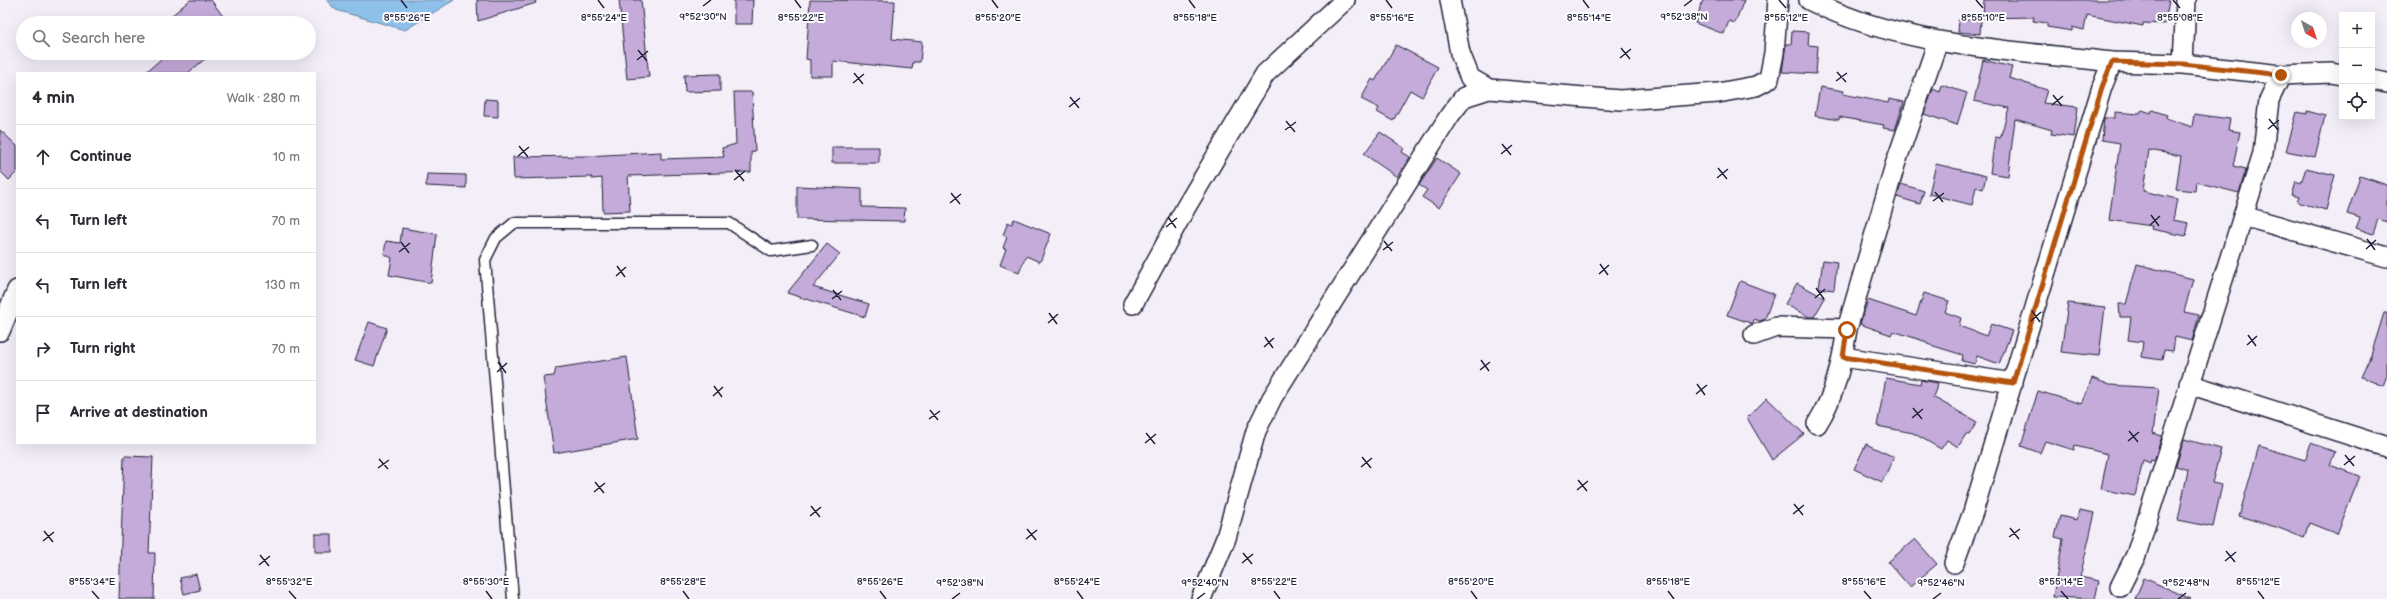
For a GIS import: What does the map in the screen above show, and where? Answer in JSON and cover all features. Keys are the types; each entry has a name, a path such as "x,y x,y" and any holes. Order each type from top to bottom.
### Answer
{"street":[{"path":"1133,304 1186,207 1265,74 1345,0"},
{"path":"1450,0 1460,53 1470,78 1489,89"},
{"path":"1202,599 1226,538 1256,431 1272,398 1450,115 1464,97 1489,89 1620,100 1718,93 1756,86 1769,79 1774,53 1778,0"},
{"path":"1809,0 1837,13 1938,41 2112,62 2183,64 2281,75 2331,72 2339,74"},
{"path":"2183,64 2186,0"},
{"path":"1817,424 1828,406 1843,357 1847,330 1895,165 1938,41"},
{"path":"1954,562 1973,512 2102,87 2112,62"},
{"path":"2120,587 2136,555 2263,153 2269,100 2281,75"},
{"path":"2375,81 2387,83"},
{"path":"2243,216 2387,257"},
{"path":"0,331 16,292"},
{"path":"1754,336 1776,327 1847,330"},
{"path":"1843,357 2013,383"},
{"path":"2189,384 2387,447"}],"lane":[{"path":"513,599 485,260 496,238 514,223 729,223 771,251 812,245"}],"water":[{"path":"326,0 454,0 405,30 336,10"}],"building":[{"path":"190,0 211,0 223,16 171,16"},
{"path":"477,0 535,0 536,3 478,21"},
{"path":"619,0 641,0 649,77 627,79"},
{"path":"734,0 753,0 752,24 734,24"},
{"path":"810,0 895,1 892,39 922,42 920,62 913,62 912,69 833,61 833,76 810,76 810,60 806,59"},
{"path":"1703,0 1744,0 1735,23 1729,21 1724,34 1695,23"},
{"path":"1984,0 2169,0 2165,24 2143,23 2143,26 2087,15 2084,30 2072,27 2072,31 2047,27 2047,23 2033,21 2034,17 1983,18"},
{"path":"1959,19 1981,21 1980,34 1958,32"},
{"path":"1792,31 1809,32 1808,45 1818,46 1816,74 1782,72 1786,44 1791,44"},
{"path":"1396,45 1438,67 1422,97 1410,90 1393,121 1377,112 1379,108 1361,99 1372,79 1375,81"},
{"path":"160,60 204,60 189,72 146,72"},
{"path":"1983,60 2012,67 2009,78 2047,90 2043,103 2078,107 2074,137 2051,134 2052,130 2015,119 2008,176 1990,173 1995,137 2000,138 2009,108 1974,101"},
{"path":"720,74 720,91 685,92 684,75"},
{"path":"1942,85 1967,93 1957,125 1924,114 1933,89 1940,92"},
{"path":"1820,87 1844,91 1843,94 1888,103 1889,99 1904,102 1895,130 1883,128 1884,125 1839,117 1839,120 1815,116"},
{"path":"734,92 752,92 755,151 751,152 751,172 628,176 630,211 603,212 602,178 514,179 513,157 586,156 661,152 661,159 724,157 722,148 736,144"},
{"path":"485,99 498,100 498,117 484,116"},
{"path":"2142,110 2151,113 2152,110 2167,115 2166,118 2192,127 2194,114 2230,119 2228,130 2240,132 2233,166 2246,169 2239,193 2196,182 2195,191 2176,189 2181,156 2149,150 2143,191 2177,199 2173,220 2189,223 2186,236 2151,229 2152,226 2109,220 2120,143 2102,140 2104,118 2115,118 2115,112 2140,114"},
{"path":"2307,111 2325,116 2315,157 2286,151 2297,112 2307,114"},
{"path":"0,130 16,145 16,173 9,180 0,171"},
{"path":"1380,132 1404,148 1402,152 1410,157 1397,177 1364,154"},
{"path":"832,147 879,147 879,163 832,163"},
{"path":"1437,158 1461,174 1439,208 1422,197 1427,190 1419,185"},
{"path":"1936,164 1986,176 1983,189 1976,187 1972,205 1929,194"},
{"path":"2306,168 2335,175 2326,210 2297,202 2299,197 2292,195 2296,181 2301,183"},
{"path":"427,174 466,175 466,188 426,186"},
{"path":"2360,176 2387,185 2387,222 2378,219 2373,234 2356,228 2360,218 2347,214"},
{"path":"1901,184 1924,191 1920,204 1897,197"},
{"path":"797,186 862,189 862,207 905,208 904,221 797,219"},
{"path":"1014,219 1051,234 1040,262 1026,256 1019,273 1000,265 1006,249 1003,248 1007,237 1003,235 1008,222 1012,224"},
{"path":"402,228 437,234 431,283 389,275 392,258 384,254 386,241 400,243"},
{"path":"827,244 840,254 813,287 869,304 865,317 787,293"},
{"path":"1823,260 1837,262 1834,290 1819,288"},
{"path":"2137,264 2193,279 2184,312 2199,315 2192,341 2175,337 2173,351 2164,350 2162,360 2141,357 2143,342 2128,340 2131,317 2120,317 2119,304 2126,304"},
{"path":"1740,281 1774,294 1765,319 1760,321 1754,319 1753,324 1727,315"},
{"path":"1797,283 1825,298 1814,317 1809,317 1785,304"},
{"path":"1924,293 1949,301 1945,312 1961,318 1959,326 1986,336 1991,324 2012,331 1999,364 1977,356 1975,364 1962,361 1963,355 1927,344 1927,342 1893,331 1891,335 1860,324 1868,300 1916,316"},
{"path":"2068,303 2105,307 2099,356 2061,352"},
{"path":"2384,313 2387,313 2387,375 2383,386 2361,377 2371,355"},
{"path":"369,322 387,328 374,366 355,360"},
{"path":"627,357 638,439 554,453 543,377 554,376 556,368"},
{"path":"1886,378 1920,384 1921,380 1938,383 1933,397 1977,422 1969,435 1966,434 1958,447 1947,440 1941,449 1913,433 1877,426"},
{"path":"2092,378 2110,385 2159,388 2153,433 2162,436 2154,461 2151,460 2150,463 2143,460 2135,496 2101,489 2108,454 2075,446 2074,450 2045,441 2040,453 2021,446 2038,391 2082,404"},
{"path":"1767,398 1804,434 1772,460 1747,418"},
{"path":"2184,439 2221,449 2212,483 2222,485 2213,527 2178,520 2188,470 2176,466"},
{"path":"2311,443 2335,452 2330,465 2360,476 2337,534 2309,523 2304,538 2279,528 2239,516 2259,446 2305,460"},
{"path":"1866,444 1894,457 1882,482 1854,469"},
{"path":"124,456 153,457 149,553 155,553 154,599 119,599"},
{"path":"2079,510 2095,513 2080,577 2099,581 2095,599 2053,597 2063,539 2055,537 2060,516 2077,520"},
{"path":"315,534 332,534 332,552 315,552"},
{"path":"1915,539 1937,564 1910,587 1888,562"},
{"path":"196,574 200,590 184,594 180,578"},
{"path":"2144,578 2191,599 2135,599"}],"route":[{"path":"1847,330 1843,357 2013,383 2102,87 2112,62 2183,64 2281,75"}]}
